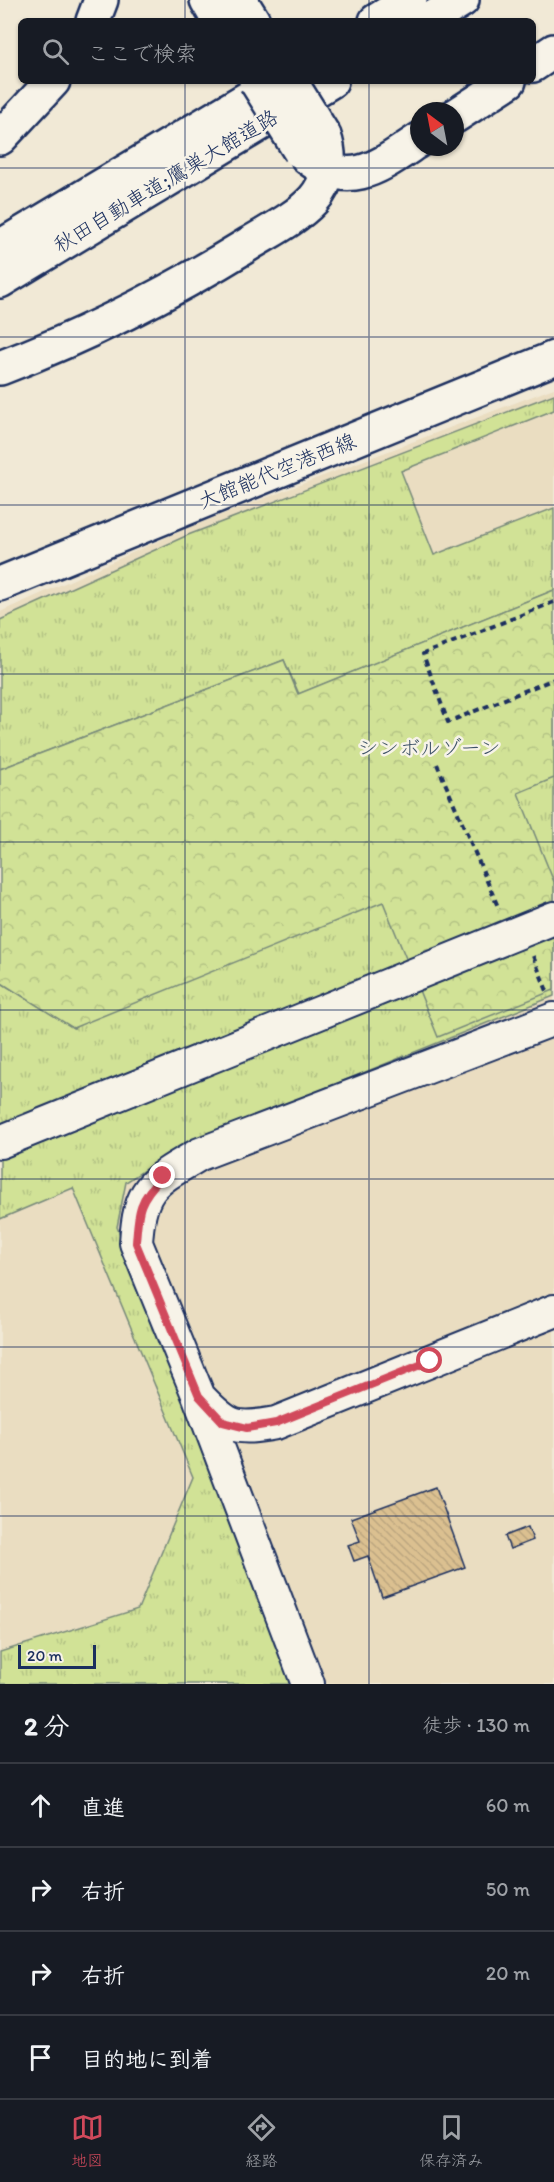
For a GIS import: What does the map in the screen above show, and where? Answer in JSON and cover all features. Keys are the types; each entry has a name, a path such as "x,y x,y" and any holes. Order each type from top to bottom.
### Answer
{"main road":[{"path":"94,18 101,0"},
{"path":"207,0 217,18"},
{"path":"240,0 251,18"},
{"path":"381,18 410,0"},
{"path":"433,18 462,0"},
{"path":"536,63 554,51"},
{"path":"0,138 50,84"},
{"path":"259,84 312,144"},
{"name":"秋田自動車道;鷹巣大館道路","path":"0,247 272,84"},
{"path":"291,84 312,144 327,170 340,174 357,174 373,169 410,146"},
{"name":"秋田自動車道;鷹巣大館道路","path":"0,281 326,84"},
{"path":"464,110 504,84"},
{"path":"0,368 116,318 226,259 291,218 312,200 323,185 327,170"},
{"name":"大館能代空港西線","path":"0,584 554,358"}],"street":[{"path":"0,1142 554,918"},
{"path":"308,1684 199,1396 136,1243 137,1220 145,1193 163,1176 200,1154 552,1008"},
{"path":"199,1396 223,1422 247,1428 276,1423 554,1311"}],"path":[{"path":"554,602 423,654 448,722 554,679"},
{"path":"437,764 552,1008"}],"shaded area":[{"path":"554,388 554,1684 248,1684 0,1660 0,612 192,526"}],"green space":[{"path":"554,394 554,410 401,471 434,555 554,508 554,590 299,694 284,660 0,769 0,620 188,535"},
{"name":"シンボルゾーン","path":"554,590 554,778 518,793 554,882 554,990 438,1037 383,902 73,1028 0,982 0,769 284,660 298,694"},
{"path":"554,721 554,907 0,1125 0,982 74,1028"},
{"path":"554,926 554,996 231,1126 169,1154 126,1182 117,1227 295,1684 0,1684 0,1652 138,1609 193,1477 73,1188 0,1219 0,1154"}],"building":[{"path":"436,1487 465,1567 382,1597 368,1556 354,1561 348,1545 360,1541 351,1518"},
{"path":"528,1527 533,1540 510,1549 505,1536"}],"route":[{"path":"163,1176 145,1193 137,1220 136,1243 199,1396 223,1422 247,1428 276,1423 430,1361"}]}
